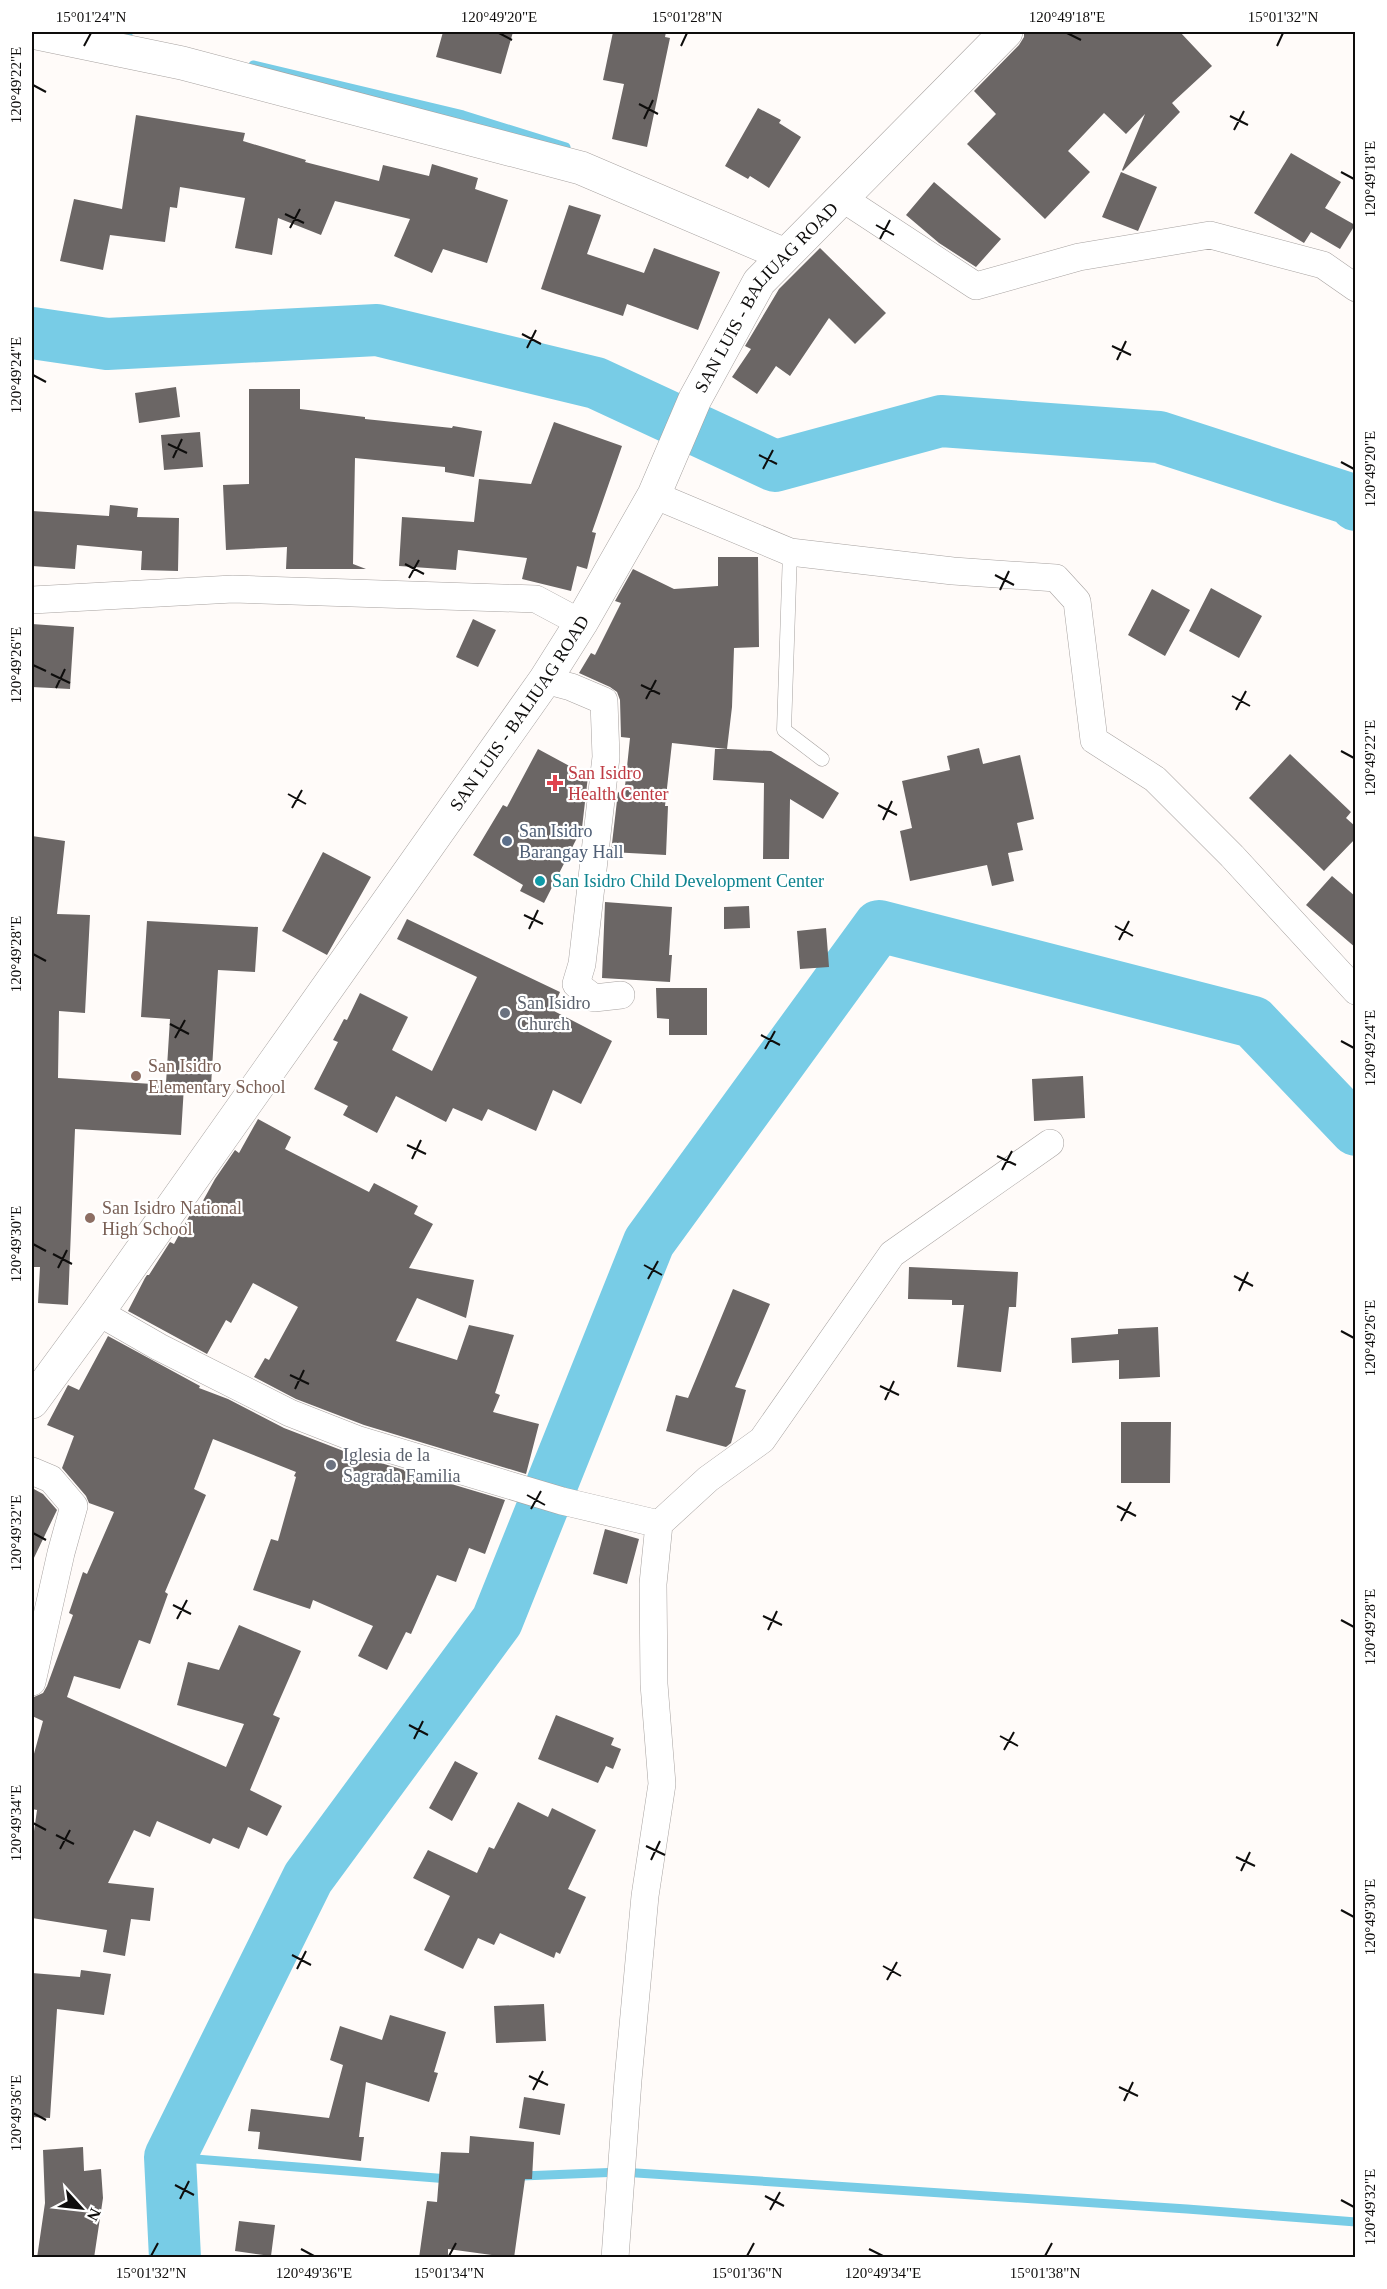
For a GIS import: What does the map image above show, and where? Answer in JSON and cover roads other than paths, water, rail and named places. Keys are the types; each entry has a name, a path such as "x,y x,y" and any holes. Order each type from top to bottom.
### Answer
{"main road":[{"name":"SAN LUIS - BALIUAG ROAD","path":"32,1402 545,680 581,623 658,486 694,399 759,282 1006,32"},
{"path":"32,33 182,63 581,168 785,255"}],"street":[{"path":"842,198 976,286 1079,257 1210,235 1323,265 1356,288"},
{"path":"658,486 790,552 953,571 1056,578 1077,601 1094,740 1155,779 1232,856 1356,990"},
{"path":"32,600 234,590 536,598 581,623"},
{"path":"545,680 571,687 603,701 606,757 582,964 576,984 594,998 621,995"},
{"path":"615,2258 645,1896 662,1784 654,1684 653,1584 659,1524 708,1479 762,1440 892,1254 1050,1143"},
{"path":"98,1312 159,1347 291,1413 391,1451 562,1501 659,1524"},
{"path":"32,1471 51,1479 74,1506 32,1682"}],"lane":[{"path":"790,552 784,730 822,759"}],"waterway":[{"path":"112,32 128,35"},
{"path":"253,65 463,115 566,147"},
{"path":"32,333 107,344 377,330 596,383 775,466 941,421 1159,437 1353,500 1356,505"},
{"path":"175,2258 170,2157 308,1878 497,1621 649,1242 879,926 1253,1022 1356,1130"},
{"path":"170,2157 449,2179"},
{"path":"522,2176 621,2172 1356,2222"}],"place":[{"name":"San Isidro Health Center","path":"555,783"},
{"name":"San Isidro Barangay Hall","path":"507,841"},
{"name":"San Isidro Child Development Center","path":"540,881"},
{"name":"San Isidro Church","path":"505,1013"},
{"name":"San Isidro Elementary School","path":"136,1076"},
{"name":"San Isidro National High School","path":"90,1218"},
{"name":"Iglesia de la Sagrada Familia","path":"331,1465"}]}
